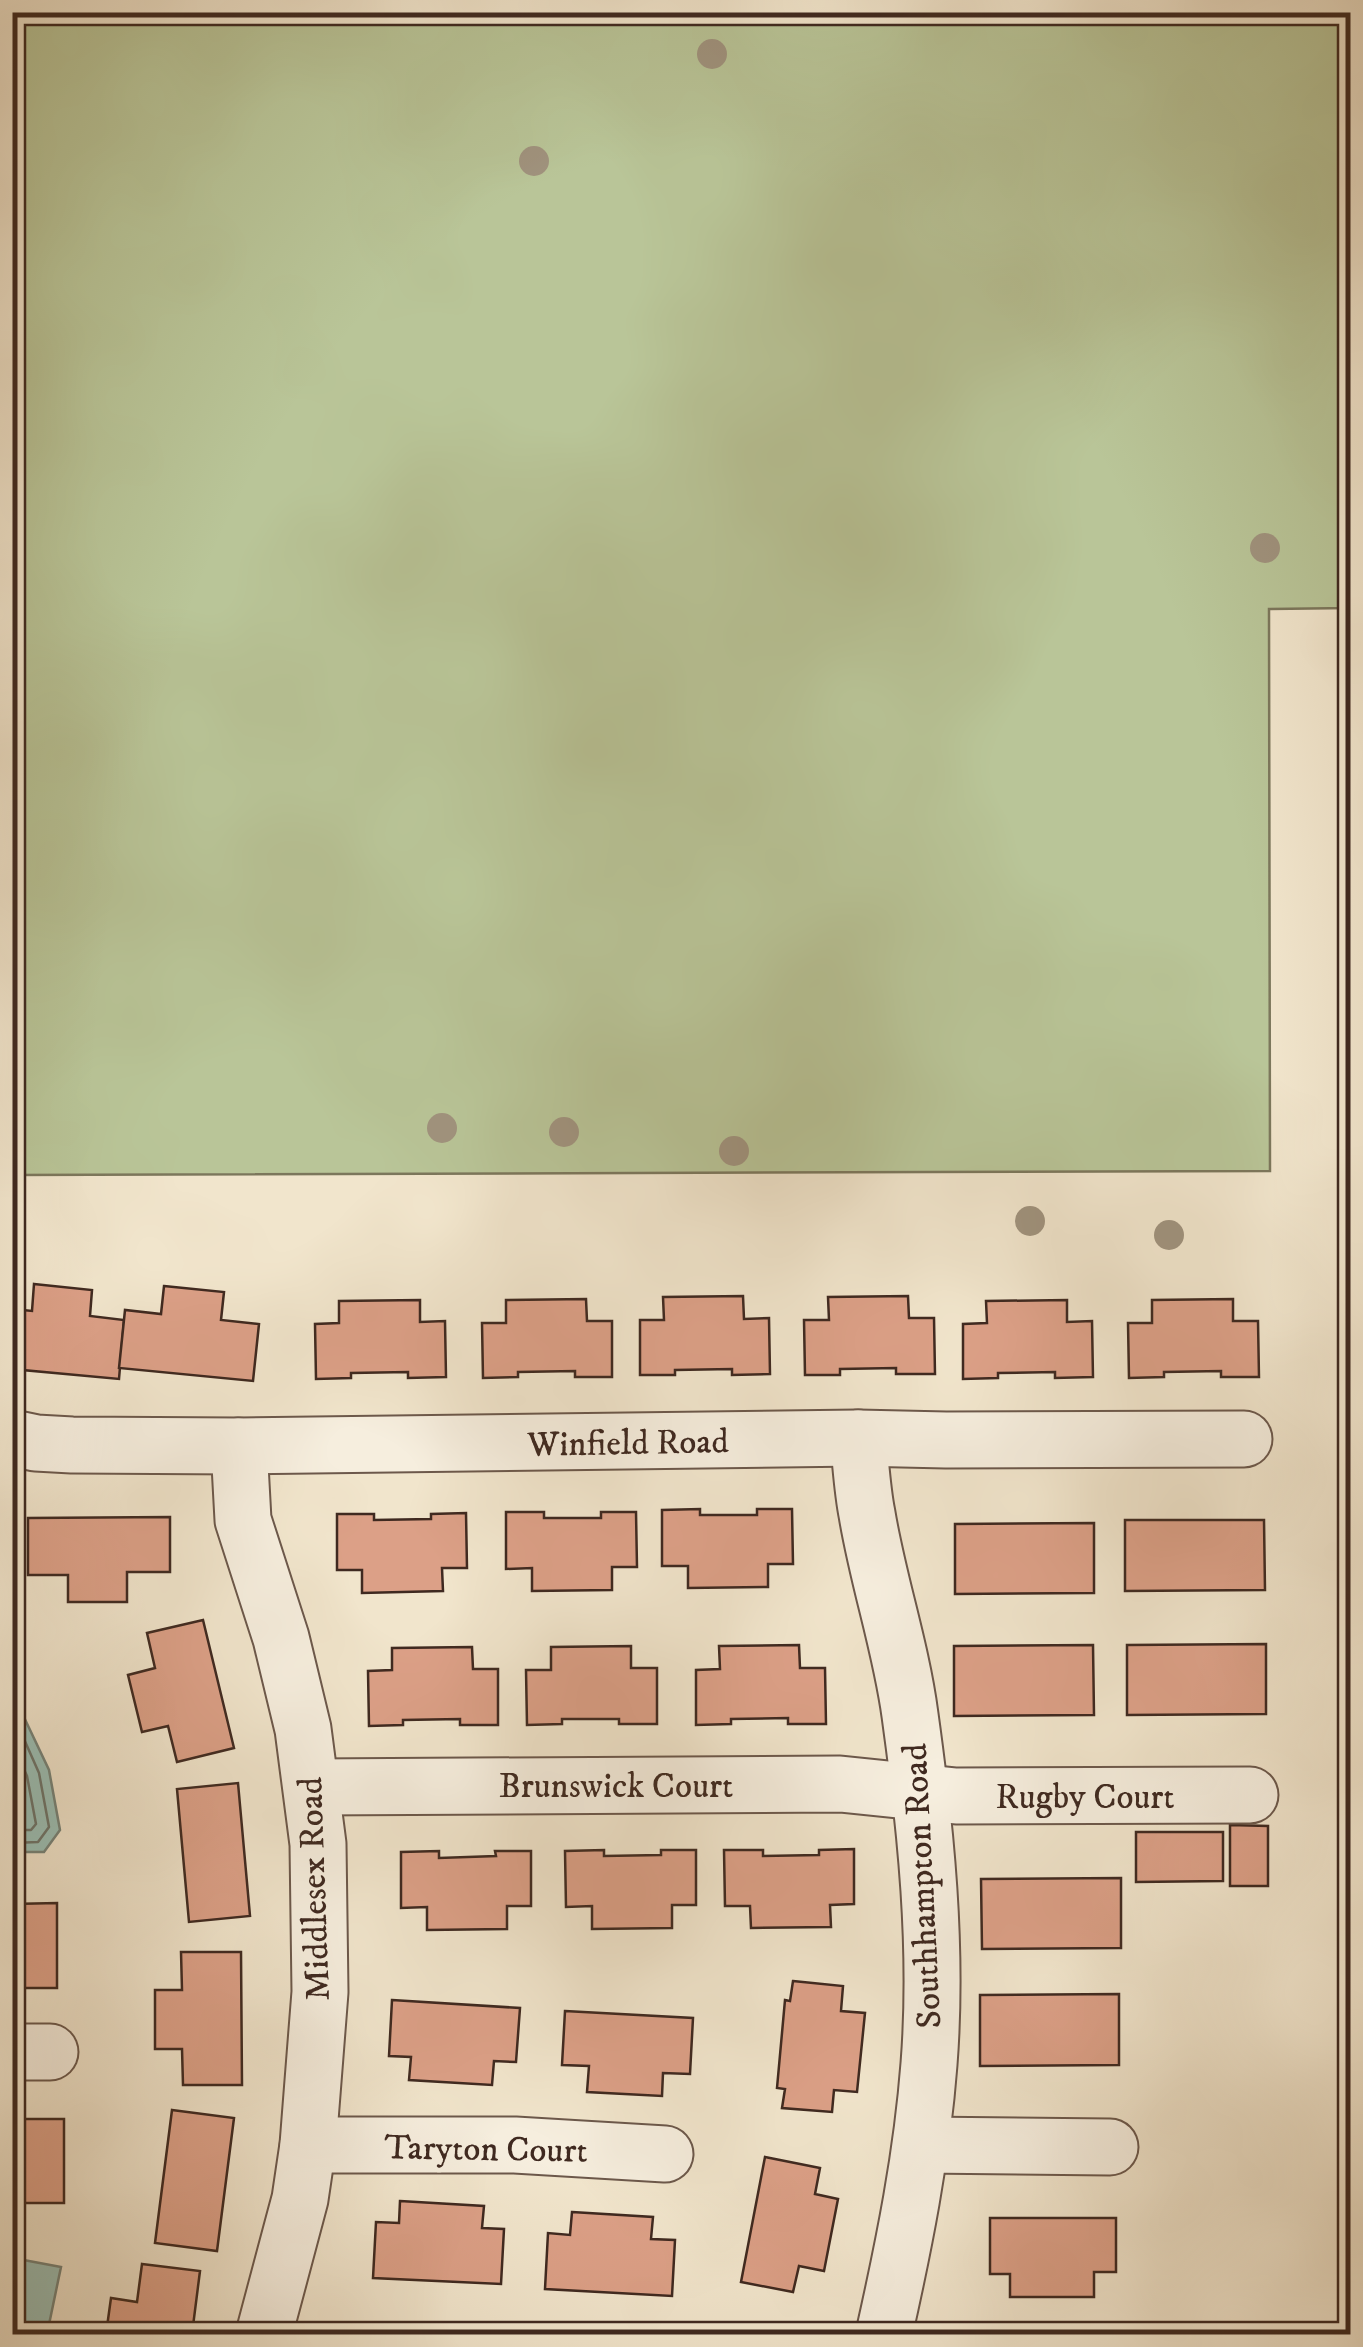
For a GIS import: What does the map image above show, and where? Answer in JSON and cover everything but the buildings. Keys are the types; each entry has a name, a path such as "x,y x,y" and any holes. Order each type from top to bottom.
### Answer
{"street":[{"name":"Winfield Road","path":"12,1438 72,1445 239,1446 858,1438 1244,1439"},
{"name":"Southhampton Road","path":"858,1438 867,1516 910,1710 932,1957 930,2064 922,2145 884,2334"},
{"name":"Middlesex Road","path":"239,1446 243,1520 281,1638 304,1729 318,1844 320,1992 308,2146 300,2198 264,2334"},
{"name":"Brunswick Court","path":"312,1787 840,1784 920,1792"},
{"name":"Rugby Court","path":"920,1792 956,1796 1250,1795"},
{"path":"922,2145 1110,2146"},
{"name":"Taryton Court","path":"308,2146 514,2146 665,2154"}],"green space":[{"path":"12,13 1350,13 1350,608 1269,609 1270,1171 13,1175"}],"water":[{"path":"12,1692 49,1770 60,1830 44,1852 13,1852"},
{"path":"13,2258 61,2267 47,2334 13,2334"}]}
